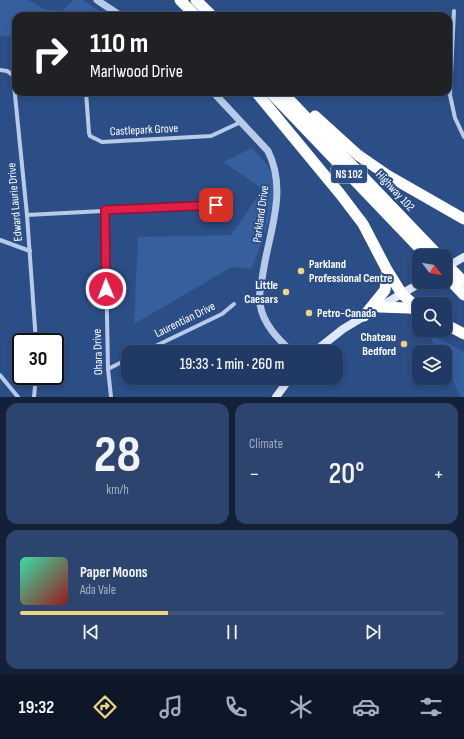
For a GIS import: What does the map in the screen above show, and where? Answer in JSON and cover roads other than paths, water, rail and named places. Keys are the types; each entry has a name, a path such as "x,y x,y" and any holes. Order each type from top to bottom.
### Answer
{"highway":[{"path":"180,0 194,10"},
{"path":"259,96 363,224 387,270 402,294 412,303"},
{"name":"Highway 102","path":"274,96 429,249"},
{"name":"Highway 102","path":"286,96 429,249"},
{"path":"294,96 358,155 387,175 464,219"},
{"path":"364,316 385,290 387,270"},
{"name":"Highway 102","path":"452,274 462,286"},
{"name":"Highway 102","path":"452,280 462,286"},
{"path":"379,307 412,309"},
{"path":"452,328 464,334"}],"main road":[{"path":"452,264 464,257"},
{"path":"323,345 343,329 412,288"},
{"path":"276,397 285,385"}],"street":[{"path":"97,0 115,12"},
{"path":"452,53 454,11"},
{"name":"Edward Laurie Drive","path":"0,70 7,71 12,74"},
{"name":"Edward Laurie Drive","path":"15,96 28,215 35,333"},
{"name":"Castlepark Grove","path":"86,96 90,136 102,142 211,136 241,122"},
{"name":"Parkland Drive","path":"216,96 268,150 276,173 278,187 276,204 263,274 260,304 269,327 286,345"},
{"path":"450,96 453,112 464,137"},
{"path":"28,215 216,205"},
{"name":"Ohara Drive","path":"105,210 108,369 110,397"},
{"path":"0,240 30,251"},
{"name":"Laurentian Drive","path":"158,345 222,314 234,304"},
{"path":"108,369 121,362"},
{"path":"0,375 18,397"},
{"path":"34,397 35,385"}],"place":[{"name":"Parkland Professional Centre","path":"301,271"},
{"name":"Little Caesars","path":"286,292"},
{"name":"Petro-Canada","path":"309,313"},
{"name":"Chateau Bedford","path":"404,344"}]}
